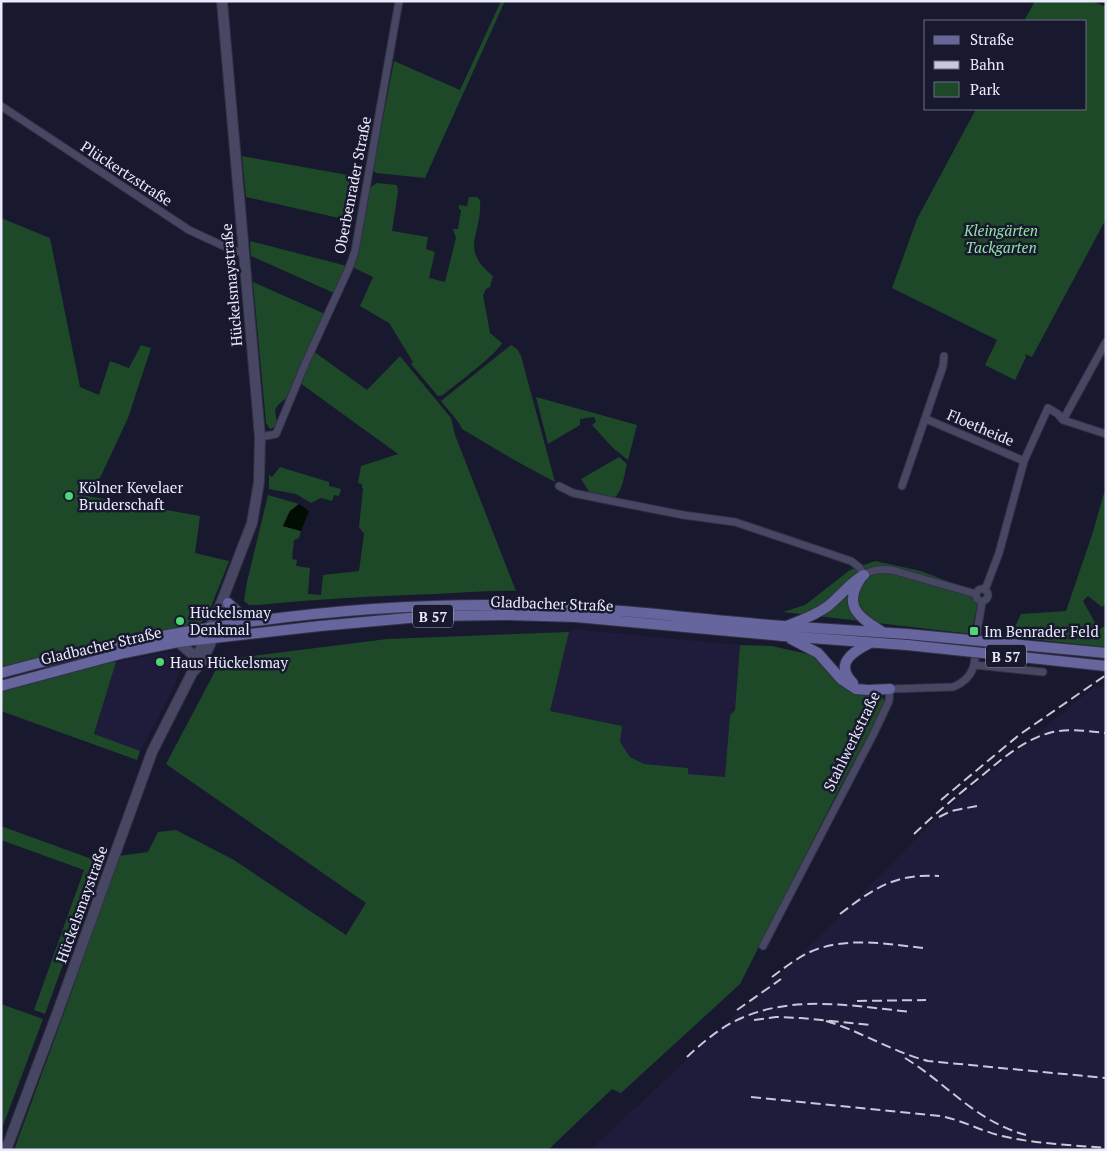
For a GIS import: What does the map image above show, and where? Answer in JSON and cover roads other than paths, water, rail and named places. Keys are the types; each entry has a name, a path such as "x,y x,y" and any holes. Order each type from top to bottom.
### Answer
{"main road":[{"name":"Hückelsmaystraße","path":"214,627 232,571 237,564 255,511 259,482 260,437 222,1"},
{"name":"Hückelsmaystraße","path":"6,1150 152,752 192,673 196,659 228,604 237,572 237,564"},
{"path":"864,575 854,580 818,612 784,631 818,653 841,679 856,689 890,689"},
{"path":"864,575 856,586 855,609 861,618 882,632"},
{"path":"228,604 242,616 257,621"},
{"name":"Gladbacher Straße","path":"1,673 169,634 257,621 383,609 507,605 606,609 872,642 1106,666"},
{"name":"Gladbacher Straße","path":"1,686 124,653 178,642 285,629 432,616 507,615 576,617 784,631 882,632 1106,653"},
{"name":"Hückelsmaystraße","path":"192,673 202,662 208,639"},
{"path":"178,642 196,659"},
{"path":"862,690 848,677 845,668 846,662 851,654 872,642"}],"street":[{"name":"Oberbenrader Straße","path":"260,437 276,434 355,251 400,1"},
{"name":"Plückertzstraße","path":"1,106 189,230 232,250 243,252"},
{"path":"1063,420 1106,342"},
{"name":"Floetheide","path":"902,486 944,366 944,356"},
{"path":"982,601 987,599 988,596 985,590 998,553 1024,461 1048,408 1058,414 1063,420 1106,434"},
{"name":"Floetheide","path":"926,419 1024,461"},
{"path":"559,486 573,493 683,515 735,522 851,561 864,575 870,570 892,570 976,594"},
{"path":"976,594 981,589 985,590"},
{"path":"976,594 978,600 982,601"},
{"path":"982,601 977,632 975,665 1043,672"},
{"name":"Stahlwerkstraße","path":"763,946 874,733 889,701 890,689 953,687 962,683 969,676 975,665"}],"railway":[{"path":"941,800 1019,735 1106,675"},
{"path":"914,834 948,803 999,762 1031,740 1049,733 1063,731 1077,730 1106,733"},
{"path":"939,817 951,811 977,806"},
{"path":"840,914 885,884 910,877 939,876"},
{"path":"772,977 805,954 838,944 867,942 924,948"},
{"path":"737,1010 781,979"},
{"path":"857,1001 926,1000"},
{"path":"687,1057 709,1038 733,1022 776,1007 821,1004 912,1012"},
{"path":"754,1020 776,1017 801,1018 870,1025"},
{"path":"826,1021 928,1061 1106,1078"},
{"path":"905,1058 921,1068 977,1112 1008,1129 1026,1135"},
{"path":"751,1097 940,1116 1015,1139 1106,1148"}],"place":[{"name":"Kölner Kevelaer Bruderschaft","path":"69,496"},
{"name":"Hückelsmay Denkmal","path":"180,621"},
{"name":"Im Benrader Feld","path":"974,631"},
{"name":"Haus Hückelsmay","path":"160,662"}],"park label":[{"name":"Kleingärten Tackgarten","path":"1001,238"}]}
